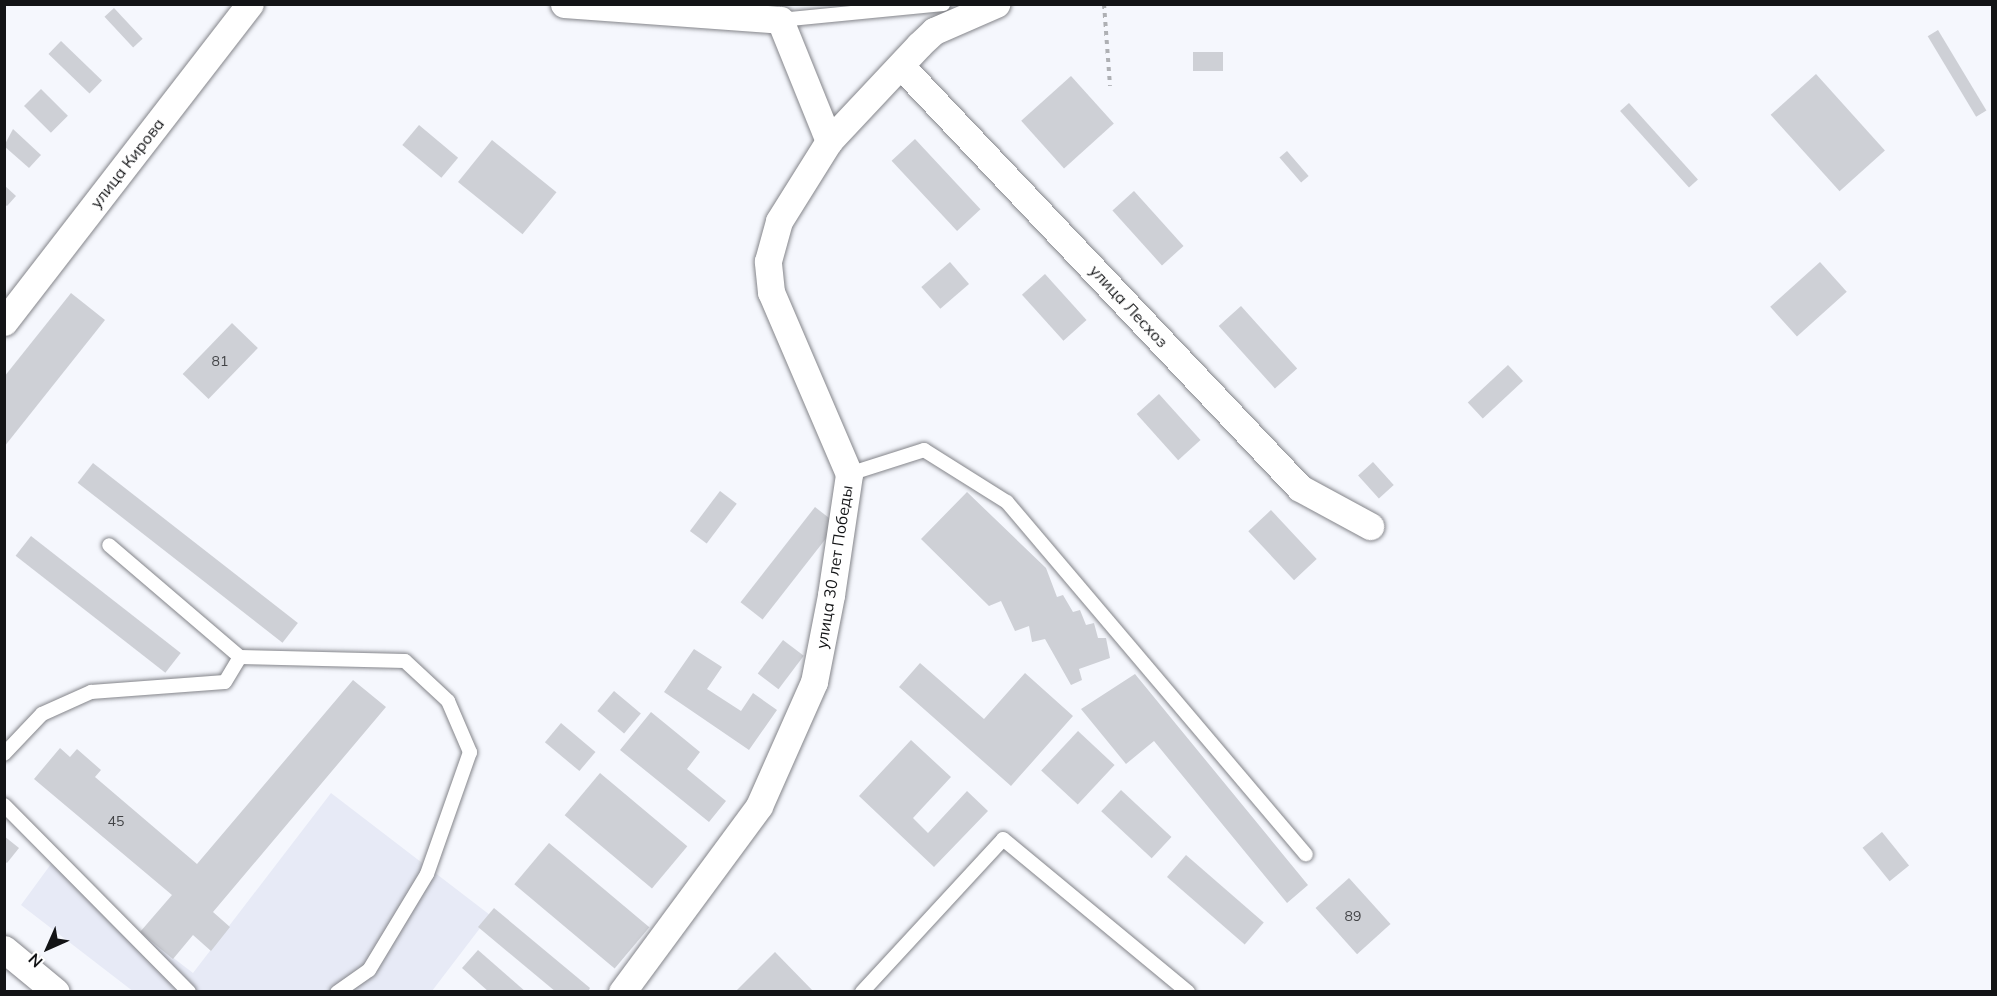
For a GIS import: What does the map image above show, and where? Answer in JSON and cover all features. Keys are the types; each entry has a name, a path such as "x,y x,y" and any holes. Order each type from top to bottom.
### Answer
{"street":[{"name":"улица Кирова","path":"4,322 250,4"},
{"path":"564,4 780,20 829,141"},
{"name":"улица 30 лет Победы","path":"622,992 759,806 814,682 849,474 771,292 768,261 778,221 829,141 902,67 919,45 934,32 996,4"},
{"name":"улица Лесхоз","path":"902,67 1300,488 1370,526"},
{"path":"4,949 56,992"}],"lane":[{"path":"780,20 943,4"},
{"path":"849,474 924,450 1007,502 1306,854"},
{"path":"109,544 240,657 405,661 448,701 470,752 428,874 369,970 337,992"},
{"path":"4,754 42,714 91,692 225,682 240,657"},
{"path":"4,805 189,992"},
{"path":"862,992 1003,839 1188,992"}],"path":[{"path":"1104,4 1110,86"}],"shaded area":[{"path":"331,793 490,915 432,991 134,992 21,905 51,864 193,973"}],"building":[{"path":"114,8 143,39 133,48 104,17"},
{"path":"1938,30 1986,111 1976,117 1928,36"},
{"path":"61,41 102,81 89,94 48,54"},
{"path":"1193,52 1223,52 1223,71 1193,71"},
{"path":"1816,74 1885,151 1840,191 1771,115"},
{"path":"1071,76 1114,124 1064,168 1021,121"},
{"path":"41,89 68,116 51,133 24,106"},
{"path":"1629,103 1698,180 1689,188 1620,111"},
{"path":"419,125 458,158 441,178 402,145"},
{"path":"13,129 41,155 29,168 4,146"},
{"path":"915,139 980,209 957,231 892,161"},
{"path":"492,140 557,192 523,234 458,182"},
{"path":"1287,151 1309,176 1301,182 1279,158"},
{"path":"4,185 16,196 7,206 4,204"},
{"path":"1134,191 1184,246 1162,265 1112,210"},
{"path":"950,262 969,284 940,309 921,287"},
{"path":"1820,262 1847,292 1797,337 1770,307"},
{"path":"1045,274 1086,320 1063,341 1022,295"},
{"path":"71,293 105,320 4,447 4,377"},
{"path":"1241,306 1297,368 1275,388 1219,326"},
{"path":"232,323 258,348 209,399 183,374"},
{"path":"1508,365 1523,381 1483,419 1468,403"},
{"path":"1159,394 1200,440 1178,460 1137,414"},
{"path":"1373,462 1394,485 1379,498 1358,475"},
{"path":"93,463 298,623 282,643 78,483"},
{"path":"720,491 737,504 707,544 690,531"},
{"path":"967,492 1046,568 1057,597 1063,595 1073,612 1080,610 1086,625 1094,623 1098,638 1106,638 1110,658 1079,669 1082,680 1071,685 1045,639 1032,642 1029,626 1015,631 1001,601 989,606 921,539"},
{"path":"815,507 837,524 763,620 741,602"},
{"path":"1271,510 1317,559 1294,580 1248,531"},
{"path":"31,536 181,653 165,673 16,556"},
{"path":"783,640 804,656 778,689 758,674"},
{"path":"694,649 722,667 707,689 741,711 753,693 777,710 749,750 664,692"},
{"path":"920,663 984,719 1025,673 1073,716 1011,786 899,687"},
{"path":"1135,674 1308,885 1287,903 1154,741 1126,764 1081,709"},
{"path":"353,680 386,707 213,912 230,927 211,951 193,935 173,959 140,932 172,895 34,779 60,748 70,757 77,749 101,770 95,777 197,864"},
{"path":"614,691 641,713 624,733 597,711"},
{"path":"651,712 700,752 687,769 726,801 709,822 620,750"},
{"path":"561,723 595,752 579,771 545,742"},
{"path":"1078,731 1115,765 1078,805 1041,770"},
{"path":"911,740 951,777 913,818 928,833 967,791 988,811 934,867 859,796"},
{"path":"600,773 687,846 652,888 565,815"},
{"path":"1121,790 1171,837 1152,858 1101,811"},
{"path":"1882,832 1909,865 1890,881 1863,848"},
{"path":"4,836 19,848 7,863 4,861"},
{"path":"549,843 649,927 615,969 514,884"},
{"path":"1186,855 1264,923 1245,944 1167,877"},
{"path":"1349,878 1390,924 1357,954 1316,908"},
{"path":"494,908 590,988 588,992 556,992 478,927"},
{"path":"478,950 526,992 489,992 462,968"},
{"path":"775,952 814,992 735,992"}]}
